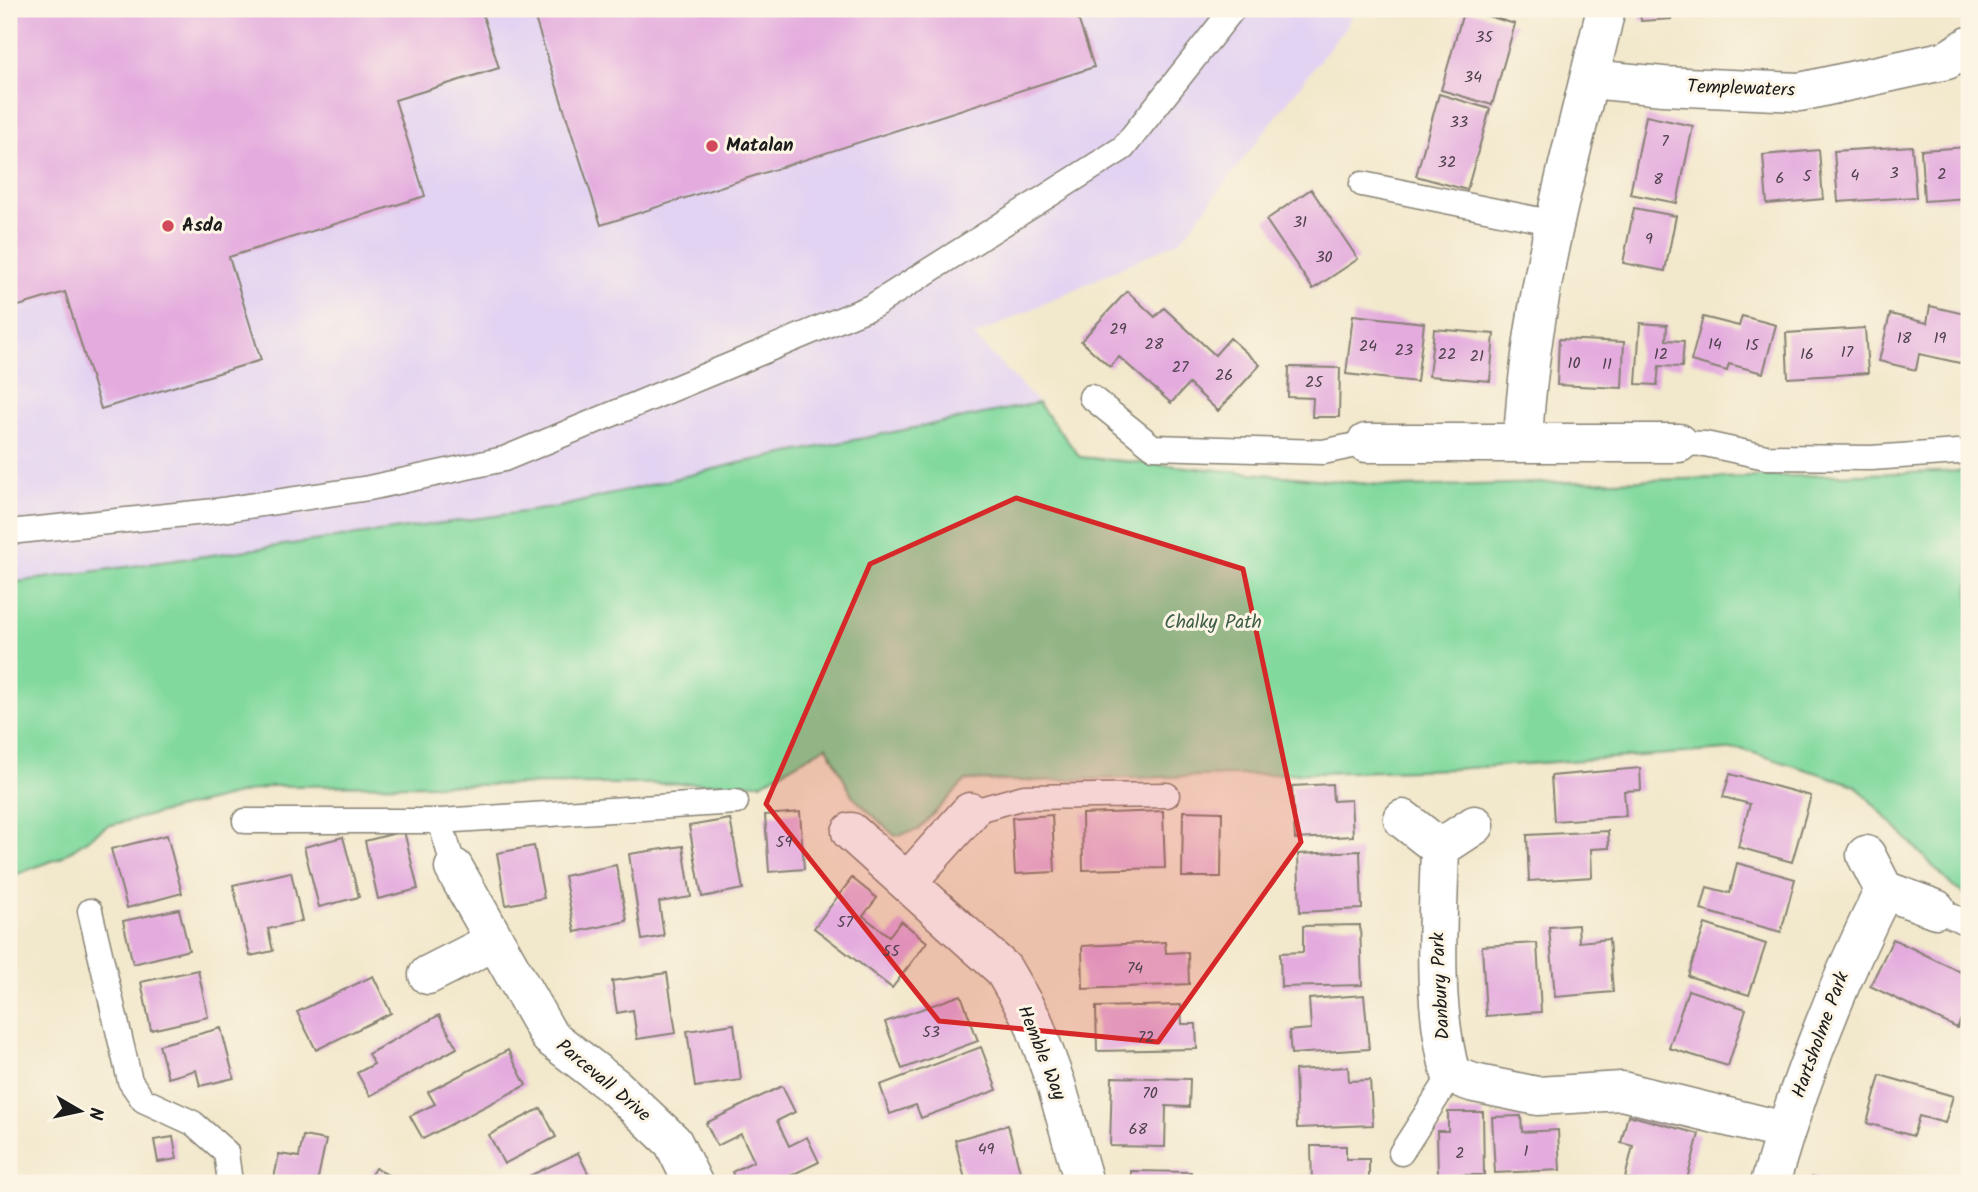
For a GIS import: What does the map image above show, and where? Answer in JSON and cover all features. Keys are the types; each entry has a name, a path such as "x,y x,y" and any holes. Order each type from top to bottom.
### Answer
{"street":[{"path":"1523,442 1531,338 1555,223 1606,9"},
{"name":"Templewaters","path":"1590,79 1663,86 1800,92 1948,60 1969,46"},
{"path":"1366,443 1679,443"},
{"path":"907,882 970,812"},
{"path":"1403,819 1440,848 1475,825"},
{"name":"Hemble Way","path":"851,832 1003,969 1033,1021 1056,1084 1084,1183"},
{"name":"Danbury Park","path":"1440,848 1437,950 1441,1039 1451,1075"},
{"path":"1866,856 1884,890 1953,916"},
{"name":"Parcevall Drive","path":"454,868 549,1036 615,1087 673,1142 692,1183"},
{"name":"Hartsholme Park","path":"1770,1183 1785,1131 1841,976 1884,890"},
{"path":"428,975 495,941"},
{"path":"1451,1075 1538,1096 1622,1091 1785,1131"}],"lane":[{"path":"9,532 215,512 369,488 504,459 873,306 1124,148 1233,9"},
{"path":"1362,184 1555,223"},
{"path":"1091,397 1153,447 1323,452 1366,443"},
{"path":"1679,443 1705,444 1766,457 1871,458 1958,452"},
{"path":"970,812 1024,797 1167,795"},
{"path":"245,821 440,821 736,802"},
{"path":"440,821 454,868"},
{"path":"90,911 130,1082 143,1100 193,1124 226,1152 230,1183"},
{"path":"1401,1153 1451,1075"}],"highlighted area":[{"path":"1016,498 1243,569 1301,842 1158,1042 939,1021 766,804 870,564"}],"shaded area":[{"path":"9,9 1351,9 1349,22 1181,240 974,336 1038,403 739,463 559,507 9,583"}],"green space":[{"name":"Chalky Path","path":"1038,403 1080,457 1402,487 1969,471 1969,896 1953,887 1855,785 1741,749 1453,769 1024,781 966,780 918,830 895,836 853,797 827,746 762,783 271,786 107,826 60,858 9,877 9,583 559,507 739,463"}],"building":[{"name":"Asda","path":"9,9 481,9 499,68 395,100 425,196 229,257 261,360 101,409 65,292 9,309"},
{"name":"Matalan","path":"532,9 1075,9 1094,67 601,225"},
{"path":"1464,9 1515,24 1492,105 1441,90"},
{"path":"1640,9 1671,9 1671,19 1641,21"},
{"path":"1702,9 1738,9 1739,11 1702,14"},
{"path":"1439,94 1490,109 1467,190 1416,176"},
{"path":"1646,116 1693,126 1677,203 1630,194"},
{"path":"1912,146 1916,197 1838,202 1834,151"},
{"path":"1969,147 1969,198 1924,201 1921,150"},
{"path":"1819,150 1823,199 1767,204 1763,155"},
{"path":"1311,189 1358,259 1313,289 1266,220"},
{"path":"1634,208 1676,216 1665,271 1623,263"},
{"path":"1127,291 1155,317 1164,308 1215,355 1230,338 1260,365 1218,411 1189,384 1171,403 1119,357 1110,367 1081,341"},
{"path":"1930,306 1969,315 1969,365 1919,354 1916,370 1879,361 1890,314 1927,323"},
{"path":"1353,315 1424,323 1417,382 1346,374"},
{"path":"1742,316 1776,325 1763,373 1729,364 1727,371 1691,361 1703,317 1739,326"},
{"path":"1640,323 1667,325 1666,340 1684,341 1682,367 1659,366 1657,385 1636,384"},
{"path":"1865,328 1868,373 1788,378 1786,333"},
{"path":"1434,329 1494,334 1490,381 1429,376"},
{"path":"1559,339 1624,342 1622,388 1557,385"},
{"path":"1289,367 1340,368 1339,417 1312,417 1313,398 1288,397"},
{"path":"1640,768 1641,790 1624,791 1626,816 1554,821 1551,776"},
{"path":"1730,774 1811,796 1792,862 1738,847 1750,804 1723,797"},
{"path":"1332,784 1333,801 1351,800 1353,836 1295,839 1292,786"},
{"path":"1163,811 1165,868 1083,870 1082,814"},
{"path":"1183,811 1222,812 1221,877 1182,877"},
{"path":"800,812 804,869 769,872 765,815"},
{"path":"1052,815 1055,872 1015,874 1012,818"},
{"path":"730,819 743,889 702,897 689,826"},
{"path":"404,831 418,889 378,899 365,841"},
{"path":"1608,831 1609,848 1591,849 1592,877 1529,881 1527,835"},
{"path":"167,835 182,893 127,908 111,849"},
{"path":"343,837 359,897 319,907 304,847"},
{"path":"534,846 544,898 506,905 497,853"},
{"path":"683,846 691,897 659,902 664,936 642,940 629,854"},
{"path":"1360,851 1362,909 1300,912 1298,854"},
{"path":"1737,863 1795,879 1781,932 1701,910 1707,887 1730,893"},
{"path":"616,865 627,921 575,932 564,876"},
{"path":"291,872 302,921 268,929 273,951 250,956 233,885"},
{"path":"852,878 877,898 863,916 889,936 901,921 927,942 892,988 814,928"},
{"path":"179,909 189,950 133,964 123,921"},
{"path":"1705,924 1766,944 1749,995 1688,976"},
{"path":"1360,925 1362,985 1281,987 1280,953 1303,952 1303,926"},
{"path":"1578,925 1579,942 1609,939 1613,992 1555,997 1549,927"},
{"path":"1893,939 1969,976 1969,1003 1957,1028 1870,986"},
{"path":"1165,942 1166,953 1188,952 1189,984 1083,989 1082,946"},
{"path":"1537,943 1541,1012 1486,1016 1482,946"},
{"path":"198,970 208,1017 151,1030 141,982"},
{"path":"667,973 676,1033 637,1039 633,1010 617,1013 612,981"},
{"path":"373,976 391,1013 316,1050 297,1012"},
{"path":"1688,990 1746,1009 1728,1066 1669,1048"},
{"path":"961,995 978,1041 902,1069 885,1022"},
{"path":"1364,995 1369,1049 1291,1054 1289,1031 1311,1029 1309,999"},
{"path":"1181,1005 1182,1024 1196,1024 1197,1049 1097,1051 1096,1007"},
{"path":"439,1015 457,1048 370,1096 357,1073 374,1064 368,1054"},
{"path":"734,1024 741,1080 695,1087 687,1031"},
{"path":"221,1028 234,1078 200,1086 196,1070 168,1078 159,1045"},
{"path":"981,1047 997,1090 921,1118 916,1105 890,1114 880,1085"},
{"path":"508,1050 526,1085 423,1139 410,1116 435,1104 428,1092"},
{"path":"1348,1067 1349,1081 1370,1080 1373,1125 1297,1128 1295,1070"},
{"path":"1880,1075 1953,1096 1945,1123 1919,1116 1913,1136 1867,1123"},
{"path":"1112,1077 1190,1079 1189,1107 1166,1106 1165,1147 1110,1146"},
{"path":"782,1086 795,1112 777,1121 789,1146 807,1137 819,1162 775,1183 737,1183 732,1172 754,1161 741,1134 717,1146 706,1123"},
{"path":"541,1108 556,1137 504,1164 489,1135"},
{"path":"1448,1112 1483,1112 1484,1175 1438,1175 1437,1131 1448,1131"},
{"path":"1628,1115 1699,1134 1686,1183 1645,1183 1625,1178 1633,1146 1621,1143"},
{"path":"1521,1116 1522,1132 1558,1130 1560,1170 1495,1173 1492,1117"},
{"path":"1008,1125 1023,1183 966,1183 955,1140"},
{"path":"303,1136 326,1140 317,1183 273,1183 279,1154 299,1157"},
{"path":"173,1137 177,1159 158,1162 154,1140"},
{"path":"1311,1146 1346,1146 1346,1159 1369,1159 1369,1183 1312,1183"},
{"path":"578,1153 593,1183 528,1183 525,1178"},
{"path":"375,1168 403,1183 366,1183"},
{"path":"1131,1171 1191,1172 1191,1183 1131,1183"},
{"path":"343,1177 355,1183 340,1183"},
{"path":"1812,1177 1834,1182 1834,1183 1810,1183"}],"place":[{"name":"Matalan","path":"712,146"},
{"name":"Asda","path":"168,226"}]}
